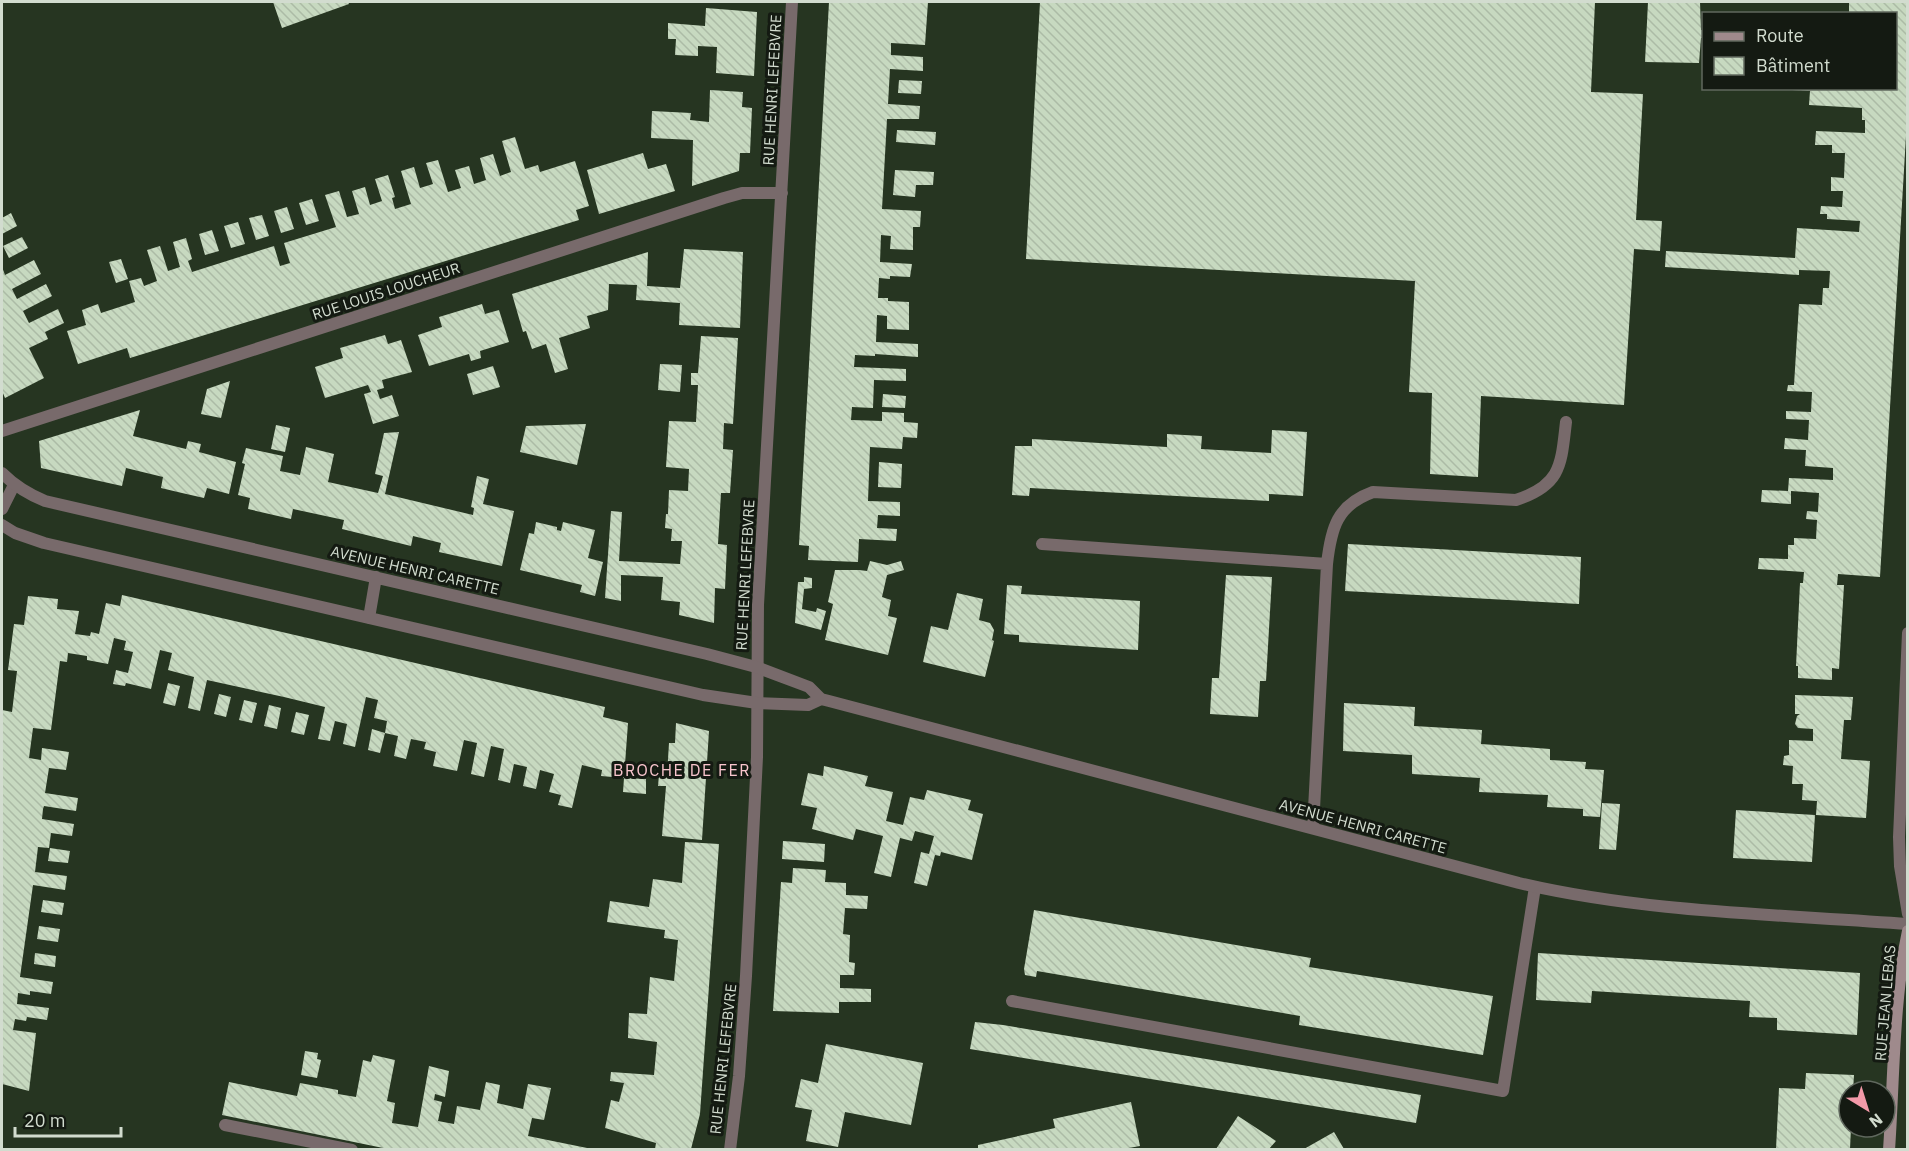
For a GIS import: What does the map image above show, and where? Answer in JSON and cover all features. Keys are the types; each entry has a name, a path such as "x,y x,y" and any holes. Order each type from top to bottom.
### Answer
{"main road":[{"name":"RUE JEAN LEBAS","path":"1889,1149 1899,989 1908,931"}],"street":[{"name":"RUE HENRI LEFEBVRE","path":"730,1149 739,1076 746,976 757,757 758,605 792,2"},
{"name":"RUE LOUIS LOUCHEUR","path":"2,431 724,198 742,194 782,193"},
{"path":"1313,828 1327,564 1330,541 1344,510 1357,498 1373,492 1516,501 1544,488 1549,483 1561,462 1566,422"},
{"name":"AVENUE HENRI CARETTE","path":"2,473 27,494 45,501 707,654 756,667 809,687 820,699 1535,887 1610,901 1655,906 1908,924"},
{"path":"2,509 14,485"},
{"name":"AVENUE HENRI CARETTE","path":"2,525 22,536 44,543 703,695 757,703 808,705 820,699"},
{"path":"1042,544 1327,564"},
{"path":"369,618 376,577"},
{"path":"1908,633 1899,837 1900,866 1908,914"},
{"path":"1012,1001 1503,1091 1535,887"},
{"path":"225,1125 352,1149"}],"building":[{"path":"273,2 348,2 349,4 282,28"},
{"path":"829,2 928,2 925,45 891,43 891,55 923,57 923,71 890,69 888,104 920,106 919,119 887,119 882,209 921,211 920,227 913,227 913,250 890,249 891,236 881,235 880,262 912,264 910,277 879,278 878,298 909,302 909,330 887,329 887,316 877,315 876,342 918,344 918,357 855,355 854,367 906,369 906,381 874,380 873,408 852,407 851,420 882,421 882,412 904,413 904,422 918,423 917,438 903,437 902,449 870,447 868,501 900,502 900,516 878,515 877,528 897,529 896,541 859,539 858,562 808,560 809,546 799,545"},
{"path":"1040,2 1595,2 1591,92 1643,94 1636,220 1662,221 1660,251 1634,249 1624,405 1481,396 1478,477 1430,474 1432,393 1409,392 1415,281 1026,259"},
{"path":"1648,2 1700,2 1702,38 1699,63 1645,62"},
{"path":"1849,2 1908,2 1908,102 1880,577 1838,574 1837,585 1844,585 1839,669 1832,668 1832,680 1798,678 1798,666 1796,666 1800,583 1803,583 1804,572 1758,569 1759,558 1788,559 1788,545 1794,545 1794,538 1816,539 1817,520 1806,519 1807,511 1818,512 1819,493 1791,491 1791,504 1761,502 1762,490 1788,491 1789,478 1833,480 1833,468 1805,466 1806,450 1784,449 1785,438 1808,440 1809,420 1786,419 1786,411 1811,412 1812,392 1787,391 1788,385 1794,385 1799,304 1822,305 1823,288 1829,288 1830,271 1799,270 1799,275 1665,267 1666,251 1795,258 1797,228 1859,232 1860,221 1827,219 1827,214 1820,214 1821,206 1842,207 1843,191 1831,191 1831,177 1844,178 1845,153 1832,153 1832,145 1815,145 1816,131 1865,133 1862,108 1809,105 1810,91 1792,90 1897,90 1897,12 1849,12"},
{"path":"706,8 757,12 754,76 716,73 717,47 698,46 698,56 675,55 676,39 668,39 668,23 705,26"},
{"path":"899,80 922,81 921,94 898,93"},
{"path":"710,90 743,92 742,107 752,108 750,153 740,153 739,171 692,186 693,140 651,138 652,111 691,113 690,120 709,122"},
{"path":"897,130 936,132 935,145 896,142"},
{"path":"515,137 525,169 538,165 540,172 575,161 589,206 576,210 579,220 130,358 127,348 78,364 67,331 86,325 82,310 98,304 101,313 135,302 129,281 141,278 144,286 157,281 147,250 160,246 168,271 180,267 173,242 186,238 192,259 188,261 192,272 274,246 280,266 290,263 284,243 336,227 325,195 339,191 347,217 359,214 352,191 365,187 370,205 382,201 375,179 388,175 395,197 392,198 395,209 411,204 401,171 414,167 420,188 433,184 426,163 438,160 448,192 461,188 455,170 469,166 474,184 486,180 480,158 493,154 500,176 511,172 502,141"},
{"path":"643,153 648,169 666,164 675,191 599,214 587,170"},
{"path":"895,170 934,172 933,185 916,185 915,197 893,195"},
{"path":"312,199 319,221 306,225 299,203"},
{"path":"287,207 294,229 281,233 274,211"},
{"path":"11,213 17,226 2,234 2,218"},
{"path":"262,215 269,236 256,240 249,218"},
{"path":"238,222 245,244 231,248 224,226"},
{"path":"212,230 219,251 205,255 199,234"},
{"path":"22,237 28,248 9,258 3,246"},
{"path":"684,249 743,252 740,328 679,325 680,303 636,300 637,285 609,284 608,310 587,316 590,328 559,338 568,369 555,373 546,344 532,349 526,331 523,332 512,294 648,252 647,286 680,288"},
{"path":"121,259 128,279 116,283 109,262"},
{"path":"34,260 41,274 12,289 17,299 46,284 52,296 23,311 29,323 58,309 64,323 45,332 48,339 29,348 44,378 5,398 2,391 2,267 5,275"},
{"path":"482,304 485,314 499,310 509,342 480,351 481,358 471,361 469,354 429,366 418,335 442,327 439,317"},
{"path":"385,335 388,344 401,340 412,372 382,380 384,388 377,390 380,399 392,395 399,416 373,424 364,394 371,392 368,385 325,398 315,367 343,358 340,348"},
{"path":"701,336 738,338 733,424 724,423 723,449 733,450 730,493 721,493 718,544 727,545 725,589 715,588 714,623 679,615 680,602 661,600 663,577 621,575 621,601 605,598 611,511 622,512 619,561 680,564 682,541 671,541 672,529 665,528 666,514 668,514 669,490 688,491 689,469 666,467 669,421 696,422 698,385 691,385 691,373 698,373"},
{"path":"660,364 682,365 680,392 658,390"},
{"path":"493,366 500,387 473,395 467,374"},
{"path":"230,381 221,418 201,414 207,389"},
{"path":"883,394 906,396 905,408 882,407"},
{"path":"140,410 133,436 186,449 188,441 201,444 199,452 236,462 229,494 207,488 204,498 161,488 163,477 126,468 122,486 41,468 39,441"},
{"path":"586,424 577,465 520,452 526,426"},
{"path":"276,425 290,428 285,452 271,449"},
{"path":"1272,430 1307,432 1303,496 1269,494 1269,501 1030,488 1029,496 1012,495 1015,446 1032,446 1032,439 1167,447 1167,434 1202,436 1201,449 1271,453"},
{"path":"399,432 385,494 473,515 474,508 471,507 477,476 489,479 483,504 514,511 502,566 439,552 441,543 413,536 411,546 342,529 344,520 293,509 291,519 248,509 250,498 238,495 246,448 283,456 280,471 300,475 306,447 334,454 328,482 378,493 383,476 375,474 384,433"},
{"path":"879,462 902,464 901,488 878,487"},
{"path":"536,522 557,527 557,530 561,531 563,522 595,530 588,558 603,562 595,596 580,592 582,585 520,570 529,533 534,534"},
{"path":"1348,544 1581,557 1579,604 1345,591"},
{"path":"870,561 887,565 901,561 904,570 887,575 882,597 891,600 888,616 897,618 888,655 825,640 833,604 828,602 835,570 867,571"},
{"path":"1226,575 1272,577 1266,681 1260,681 1258,717 1210,714 1212,678 1219,678"},
{"path":"804,577 812,578 812,588 804,589 802,609 816,612 817,608 826,611 821,630 795,623 798,582 804,582"},
{"path":"1007,585 1022,586 1021,594 1140,601 1138,650 1019,642 1019,635 1004,634"},
{"path":"957,593 983,599 979,620 990,623 994,630 992,640 994,641 985,677 923,662 931,626 948,630"},
{"path":"122,595 605,707 603,717 628,723 624,778 601,776 602,770 582,765 572,808 558,805 561,795 549,792 554,774 540,770 536,789 523,786 527,767 514,764 510,783 498,780 504,749 491,746 484,777 471,774 477,743 464,740 457,771 433,766 436,752 424,749 426,742 411,739 406,759 394,756 398,736 385,733 387,721 374,718 378,700 366,697 355,747 343,744 347,724 335,721 330,741 318,739 325,707 284,697 207,680 200,711 188,708 194,677 168,670 172,653 160,650 151,689 126,683 125,686 113,684 116,670 128,673 133,652 124,650 126,641 114,638 108,664 87,660 87,656 68,653 67,662 60,661 51,730 33,728 29,758 41,760 42,748 69,752 66,770 49,768 45,793 78,798 76,811 44,806 43,809 42,819 74,824 72,836 51,833 49,848 38,847 35,872 67,876 65,890 33,885 20,977 53,982 51,994 30,991 30,995 18,993 17,1004 49,1008 47,1020 27,1017 26,1021 15,1019 13,1030 36,1033 29,1091 2,1084 2,710 12,712 17,671 8,670 14,624 24,625 28,596 58,599 57,609 79,611 75,634 90,636 91,632 99,634 106,603 120,606"},
{"path":"168,683 180,686 175,706 163,703"},
{"path":"219,694 231,697 226,717 214,714"},
{"path":"1795,695 1853,697 1851,720 1844,720 1841,759 1870,761 1866,818 1816,815 1817,801 1802,800 1803,784 1792,784 1793,766 1783,765 1784,756 1789,755 1789,740 1813,741 1813,729 1798,728 1795,724 1800,714 1795,714"},
{"path":"244,700 257,703 252,723 239,720"},
{"path":"1344,703 1415,707 1414,726 1482,730 1481,744 1550,749 1550,760 1586,762 1585,769 1604,770 1600,817 1583,816 1583,809 1547,807 1548,795 1479,792 1480,778 1412,774 1412,755 1343,751"},
{"path":"269,705 281,708 277,729 264,726"},
{"path":"296,712 309,715 304,735 291,732"},
{"path":"676,723 709,731 702,840 662,836 666,786 658,786 659,775 667,775 669,743 675,743"},
{"path":"372,729 385,733 380,753 368,750"},
{"path":"824,766 868,776 865,786 893,792 886,821 903,825 910,797 924,800 927,790 971,800 968,810 983,814 972,860 941,852 940,856 935,855 927,886 914,883 921,852 929,854 934,836 915,831 912,841 900,838 891,877 874,873 883,836 856,829 853,840 812,829 817,808 801,805 808,773 823,776"},
{"path":"624,778 646,779 646,794 623,792"},
{"path":"1602,803 1620,804 1616,850 1599,849"},
{"path":"1736,810 1815,815 1812,862 1733,858"},
{"path":"783,841 825,844 824,862 782,859"},
{"path":"685,842 719,844 700,1114 691,1149 655,1149 656,1143 605,1128 611,1100 619,1102 624,1083 610,1081 611,1072 654,1075 657,1042 628,1038 629,1013 647,1014 650,977 674,981 678,940 664,938 665,930 607,922 610,901 649,907 653,879 682,883"},
{"path":"50,848 70,851 68,863 48,861"},
{"path":"793,868 826,870 825,882 846,883 846,895 868,896 867,909 845,908 843,934 850,935 849,962 855,963 854,975 840,975 840,988 871,989 871,1002 839,1002 839,1013 773,1011 781,882 792,883"},
{"path":"43,900 64,903 62,915 41,912"},
{"path":"1034,910 1311,958 1309,967 1493,996 1483,1055 1299,1025 1300,1016 1037,971 1036,977 1025,975 1024,969"},
{"path":"39,926 60,929 58,942 37,939"},
{"path":"35,953 56,956 55,967 34,964"},
{"path":"1538,953 1860,973 1857,1035 1777,1030 1777,1018 1749,1017 1750,1001 1592,991 1591,1003 1536,1000"},
{"path":"975,1022 1421,1095 1416,1123 970,1049"},
{"path":"826,1044 923,1063 911,1125 845,1112 838,1147 806,1141 812,1110 795,1107 801,1079 818,1083"},
{"path":"305,1051 318,1053 317,1059 321,1060 317,1078 301,1075"},
{"path":"373,1055 395,1060 387,1101 395,1103 392,1123 418,1127 429,1066 449,1071 445,1097 435,1094 434,1100 442,1102 438,1121 454,1124 457,1106 480,1110 486,1082 500,1085 497,1103 523,1109 528,1084 551,1088 544,1120 532,1118 528,1136 592,1149 388,1149 222,1115 229,1082 297,1096 300,1083 338,1090 338,1094 356,1097 363,1060 371,1062"},
{"path":"1806,1073 1854,1075 1854,1079 1837,1079 1837,1139 1850,1139 1850,1149 1776,1149 1779,1088 1805,1089"},
{"path":"1131,1102 1140,1146 1123,1149 978,1149 978,1145 1055,1128 1053,1119"},
{"path":"1238,1116 1276,1141 1269,1149 1216,1149"},
{"path":"1334,1132 1344,1149 1304,1149"}],"district":[{"name":"BROCHE DE FER","path":"682,770"}]}
